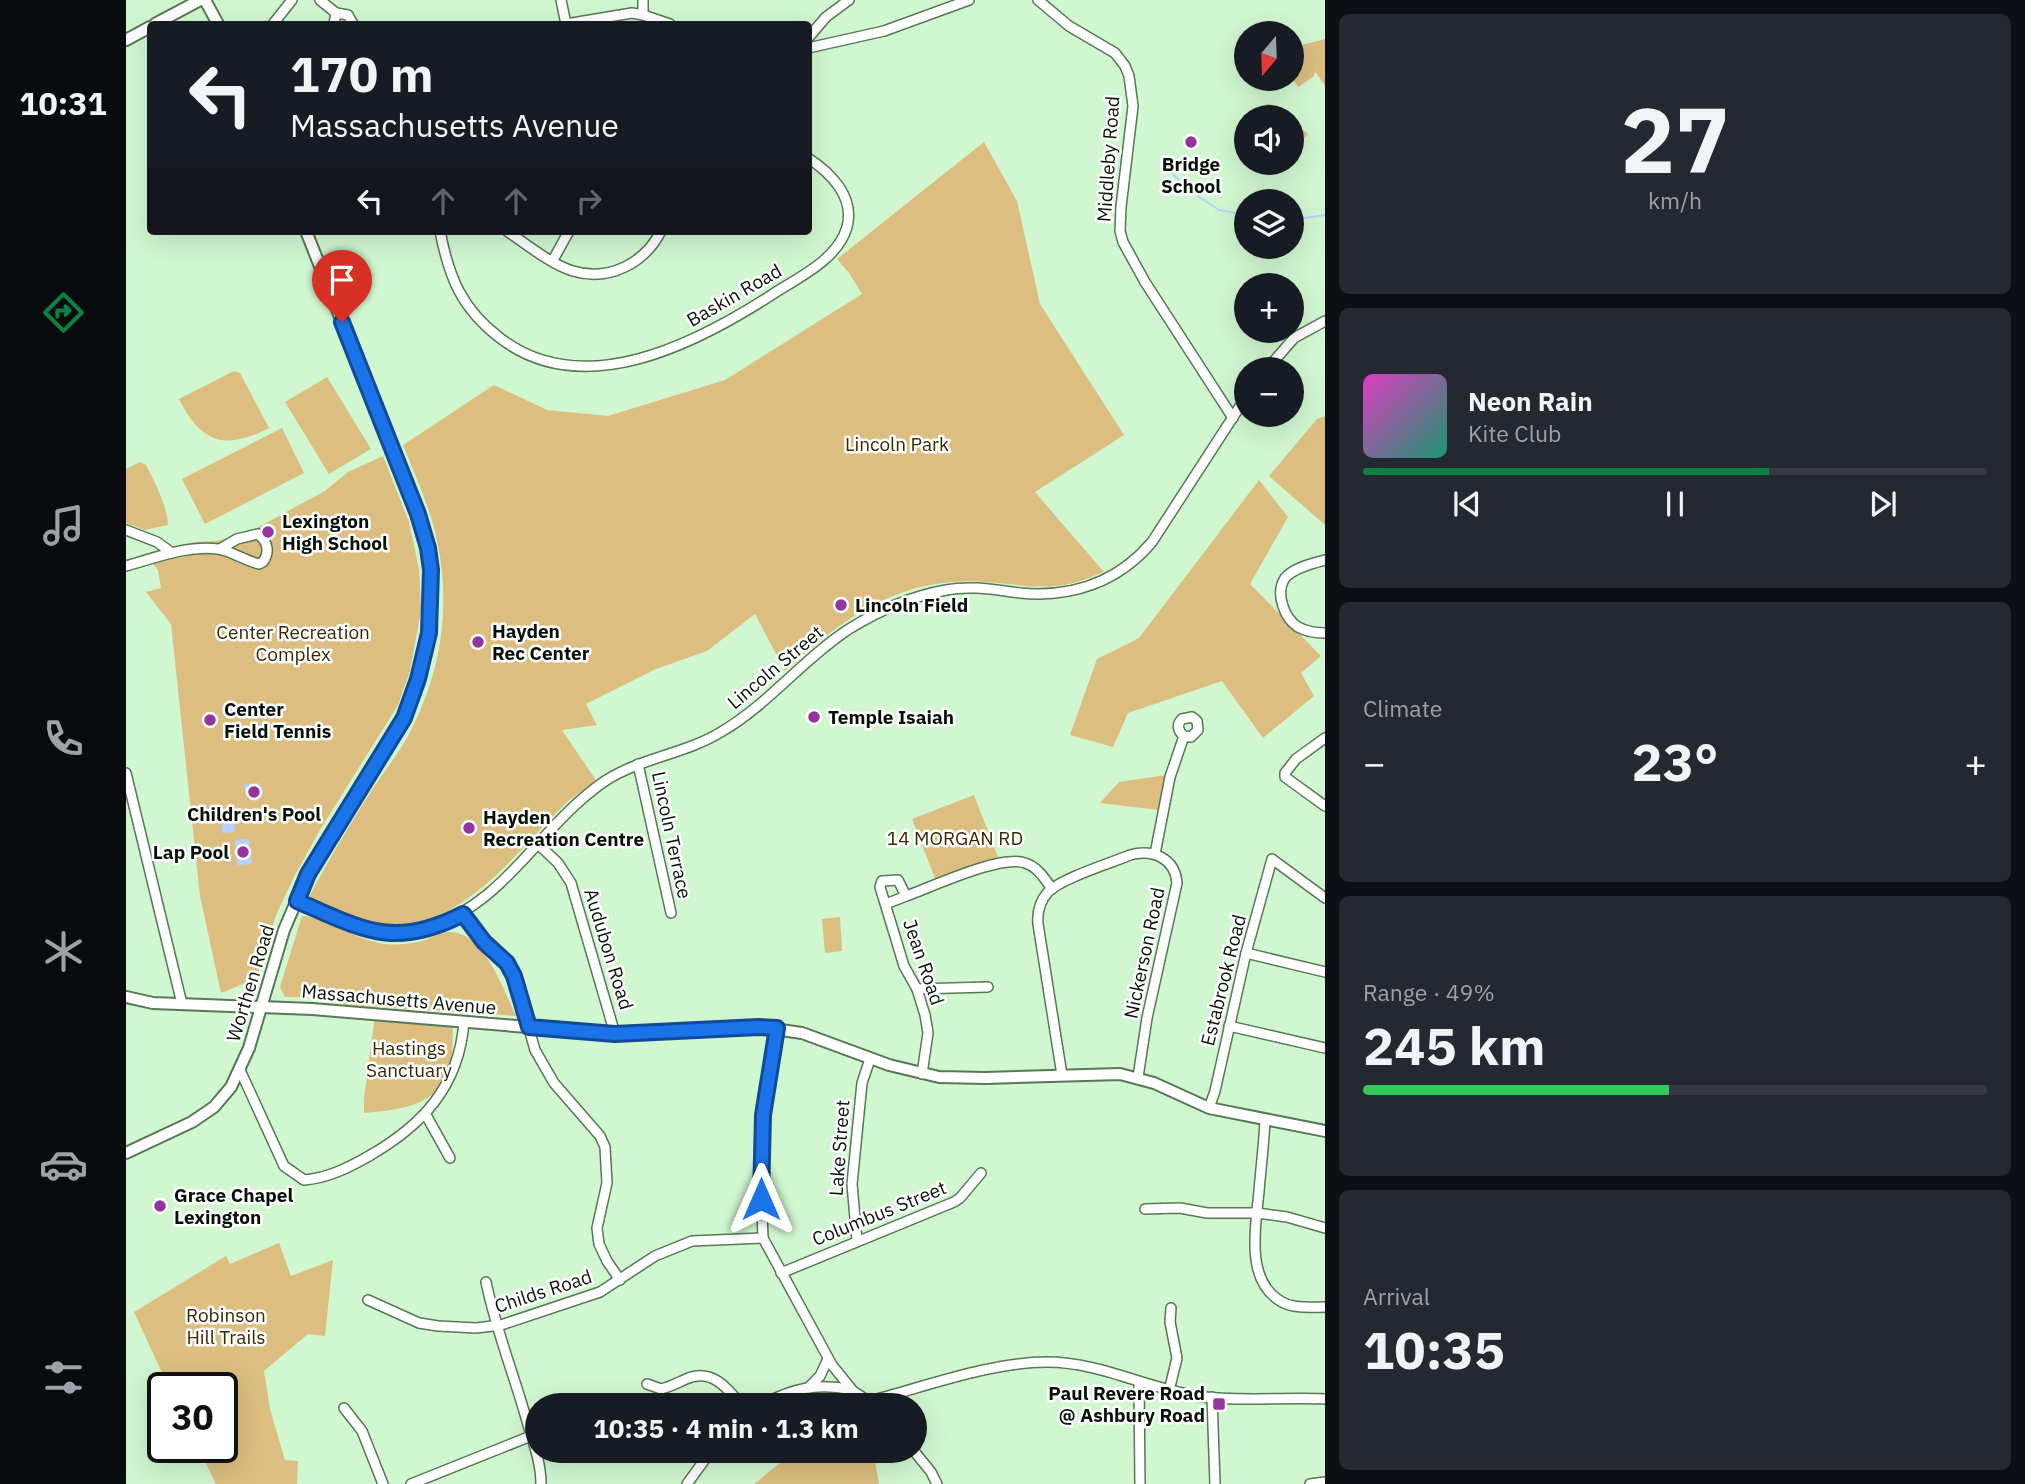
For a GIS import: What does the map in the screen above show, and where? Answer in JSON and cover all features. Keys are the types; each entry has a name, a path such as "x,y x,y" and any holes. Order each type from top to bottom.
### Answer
{"main road":[{"path":"162,21 200,0"},
{"path":"205,0 216,21"},
{"path":"126,40 147,29"},
{"name":"Worthen Road","path":"126,1153 192,1122 214,1107 231,1087 240,1070 284,930 308,874 404,718 418,679 429,633 432,588 428,548 418,514 308,235"},
{"name":"Massachusetts Avenue","path":"126,997 153,1003 261,1007 615,1034 777,1028 802,1033 870,1059 922,1074 977,1078 1111,1073 1138,1077 1209,1108 1325,1131"}],"street":[{"path":"275,21 292,0"},
{"path":"320,0 336,13 348,15 351,21"},
{"path":"561,0 565,21"},
{"path":"643,0 643,15"},
{"path":"812,33 825,17 849,0"},
{"path":"812,47 884,31 970,0"},
{"name":"Middleby Road","path":"1038,0 1069,26 1115,53 1125,66 1133,106 1121,207 1120,231 1123,242 1145,282 1233,418"},
{"path":"335,21 336,13"},
{"path":"584,21 632,13 661,21"},
{"name":"Baskin Road","path":"441,235 448,267 459,293 482,324 506,343 547,363 580,367 604,366 642,357 711,332 810,270 832,253 841,243 850,212 844,195 833,178 812,161"},
{"path":"513,235 573,271 583,273 616,271 631,265 646,254 658,235"},
{"path":"553,260 567,235"},
{"path":"1277,357 1294,338 1325,321"},
{"name":"Lincoln Street","path":"297,901 366,930 388,934 415,932 463,914 498,887 563,816 594,789 638,764 684,750 720,734 752,712 835,638 866,618 910,599 958,589 1035,594 1066,592 1092,586 1112,577 1138,559 1152,542 1233,418"},
{"path":"126,530 157,542 172,553"},
{"path":"126,566 172,553 220,549 237,539 258,534 265,542 267,552 263,562 259,564 220,549"},
{"path":"1325,560 1291,573 1284,580 1282,588 1282,601 1292,622 1310,632 1325,633"},
{"path":"1062,1075 1038,924 1041,904 1052,889 1130,855 1143,852 1155,854 1170,777 1184,736"},
{"path":"1325,737 1296,759 1285,773 1286,777 1325,806"},
{"name":"Lincoln Terrace","path":"638,764 671,913"},
{"path":"126,773 182,1004"},
{"name":"Audubon Road","path":"538,844 558,863 571,883 615,1034"},
{"name":"Nickerson Road","path":"1138,1077 1147,1018 1177,883 1176,874 1169,863 1155,854"},
{"name":"Estabrook Road","path":"1209,1108 1246,953 1272,859 1325,898"},
{"path":"906,896 988,866 1014,861 1038,870 1052,889"},
{"name":"Jean Road","path":"886,904 906,896 898,880 882,881 880,887 904,966 917,989 928,1033 922,1074"},
{"path":"463,914 484,942 507,963 514,976 535,1050 554,1083 595,1130 605,1147 607,1183 597,1228 598,1244 620,1280"},
{"path":"1246,953 1325,971"},
{"path":"917,989 988,987"},
{"path":"240,1070 284,1166 304,1181 321,1178 352,1166 387,1145 426,1115 442,1092 458,1060 464,1022"},
{"path":"1229,1026 1325,1048"},
{"path":"777,1028 762,1134 763,1238 828,1359 856,1393"},
{"name":"Lake Street","path":"857,1241 852,1184 862,1083 870,1059"},
{"path":"426,1115 450,1158"},
{"path":"1265,1120 1254,1228 1257,1259 1266,1286 1282,1302 1295,1306 1325,1307"},
{"name":"Columbus Street","path":"781,1273 954,1202 981,1173"},
{"path":"1145,1209 1180,1208 1207,1213 1257,1213 1287,1217 1325,1228"},
{"name":"Childs Road","path":"368,1300 419,1323 458,1328 497,1325 545,1312 600,1292 656,1256 692,1241 763,1238"},
{"path":"486,1282 525,1416"},
{"path":"1168,1391 1177,1358 1170,1322 1171,1308"},
{"path":"810,1386 820,1376 828,1359"},
{"path":"907,1393 990,1369 1031,1362 1088,1366 1168,1391 1212,1396 1325,1399"},
{"path":"647,1384 661,1389 696,1376 708,1376 718,1380 732,1393"},
{"path":"1139,1383 1140,1484"},
{"path":"788,1393 810,1386 853,1391"},
{"path":"1212,1396 1215,1484"},
{"path":"344,1408 362,1431 383,1484"},
{"path":"411,1484 525,1438"},
{"path":"538,1463 541,1484"},
{"path":"687,1484 702,1463"},
{"path":"925,1463 937,1484"},
{"path":"1310,1484 1325,1482"}],"green space":[{"path":"1325,39 1325,86 1315,71 1314,76 1304,83 1304,44"},
{"name":"Lincoln Park","path":"984,142 1017,201 1040,304 1124,435 1035,492 1104,572 1064,585 1028,586 968,581 940,583 915,589 890,597 846,621 785,671 755,614 707,651 656,669 586,704 597,725 562,730 596,780 562,807 487,883 453,908 418,924 392,928 361,921 311,898 310,895 340,842 410,732 429,688 440,641 443,594 438,546 432,520 403,445 494,385 547,410 608,416 725,380 862,294 837,259"},
{"path":"234,371 240,373 269,428 227,441 206,434 187,414 179,399"},
{"path":"327,377 371,449 329,474 285,402"},
{"path":"1325,416 1325,525 1269,476 1317,419"},
{"path":"282,428 304,473 205,524 182,479"},
{"name":"Center Recreation Complex","path":"383,456 409,522 419,569 421,611 410,671 398,705 295,875 276,915 256,979 221,993 200,896 171,624 146,592 161,588 158,570 145,554 195,542 216,541 251,531 325,491 348,472"},
{"path":"140,462 146,465 157,487 168,525 145,530 126,523 126,469"},
{"path":"1259,480 1288,517 1250,584 1321,656 1301,673 1314,696 1263,738 1222,681 1128,713 1113,747 1070,735 1097,659 1139,638"},
{"path":"1166,775 1159,810 1100,803 1119,782"},
{"name":"14 MORGAN RD","path":"974,795 998,857 936,881 912,819"},
{"path":"302,916 384,944 418,942 448,932 460,934 472,940 491,964 516,1016 346,1005 330,998 285,997 280,987"},
{"path":"840,917 842,951 825,953 822,919"},
{"name":"Hastings Sanctuary","path":"375,1016 453,1021 452,1056 447,1076 432,1095 400,1108 364,1113 364,1098"},
{"name":"Robinson Hill Trails","path":"279,1243 291,1276 333,1260 325,1336 308,1334 264,1371 270,1409 285,1460 298,1461 297,1484 216,1484 206,1463 238,1463 238,1372 162,1372 134,1312 226,1256 230,1264"},
{"path":"780,1463 875,1463 879,1484 754,1484"}],"water":[{"name":"Children's Pool","path":"258,783 263,794 253,801 252,793 245,793 244,784"},
{"path":"234,814 235,832 222,833 221,815"},
{"name":"Lap Pool","path":"249,839 252,864 237,865 235,840"}],"waterway":[{"path":"1169,170 1189,190 1219,210 1234,213"},
{"path":"1304,218 1325,215"}],"place":[{"name":"Bridge School","path":"1191,142"},
{"name":"Lexington High School","path":"268,532"},
{"name":"Lincoln Field","path":"841,605"},
{"name":"Hayden Rec Center","path":"478,642"},
{"name":"Temple Isaiah","path":"814,717"},
{"name":"Center Field Tennis","path":"210,720"},
{"name":"Children's Pool","path":"254,792"},
{"name":"Hayden Recreation Centre","path":"469,828"},
{"name":"Lap Pool","path":"243,852"},
{"name":"Grace Chapel Lexington","path":"160,1206"},
{"name":"Paul Revere Road @ Ashbury Road","path":"1219,1404"}],"route":[{"path":"342,322 418,514 428,548 432,588 429,633 418,679 404,718 308,874 297,901 366,930 388,934 415,932 463,914 472,929 507,963 514,976 529,1027 615,1034 777,1028 763,1115 761,1199"}]}
